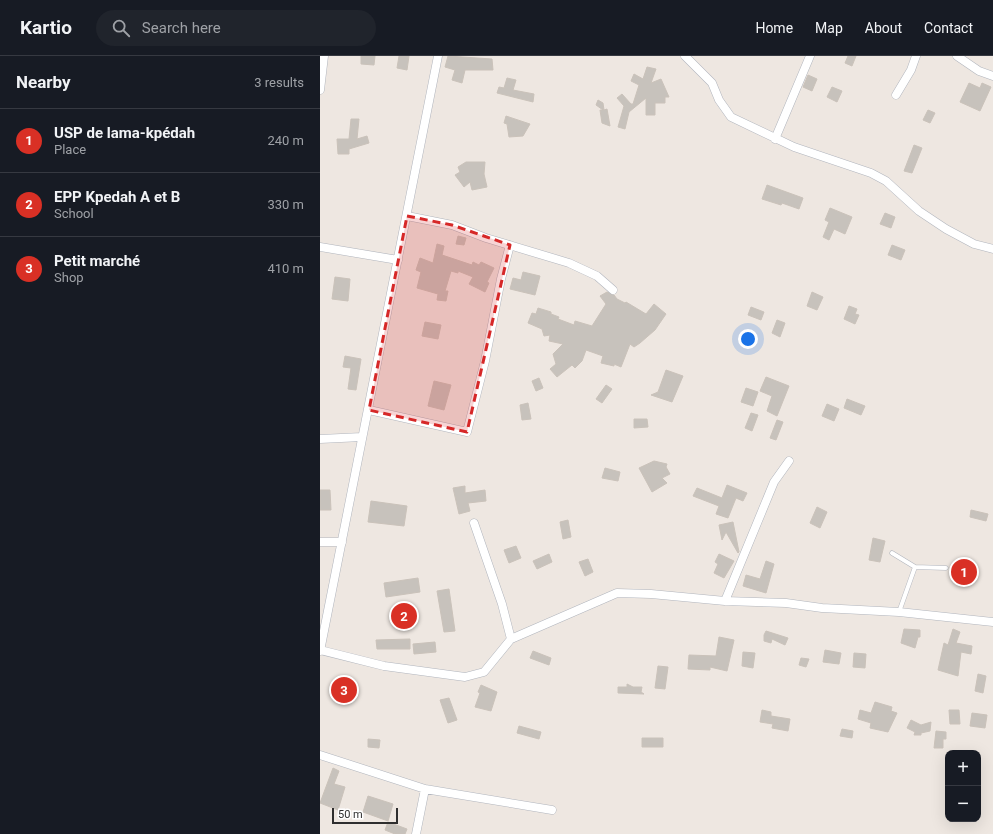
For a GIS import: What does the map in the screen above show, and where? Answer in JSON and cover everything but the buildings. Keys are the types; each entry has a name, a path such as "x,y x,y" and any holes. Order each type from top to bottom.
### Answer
{"street":[{"path":"320,90 324,56"},
{"path":"438,56 369,410 362,437 320,650 384,666 465,677 484,672 510,639 617,593 651,594 725,601 786,603 822,608 899,612 993,622"},
{"path":"685,56 712,83 719,100 731,117 775,139 886,181 919,211 946,229 974,244 993,249"},
{"path":"775,139 810,56"},
{"path":"896,95 911,70 916,56"},
{"path":"957,56 979,71 993,76"},
{"path":"407,216 452,225 569,263 597,276 613,290"},
{"path":"369,410 467,432 485,361 501,279 510,245"},
{"path":"320,247 398,260"},
{"path":"320,439 362,437"},
{"path":"725,601 774,482 789,461"},
{"path":"474,523 502,604 510,639"},
{"path":"320,542 342,542"},
{"path":"320,755 425,789 552,810"},
{"path":"416,834 425,789"}],"lane":[{"path":"892,553 915,568 946,568"},
{"path":"899,612 915,568"}],"highlighted area":[{"path":"407,216 452,225 510,245 467,432 369,410"}],"place":[{"name":"USP de lama-kpédah","path":"964,572"},
{"name":"EPP Kpedah A et B","path":"404,616"},
{"name":"Petit marché","path":"344,690"}]}
